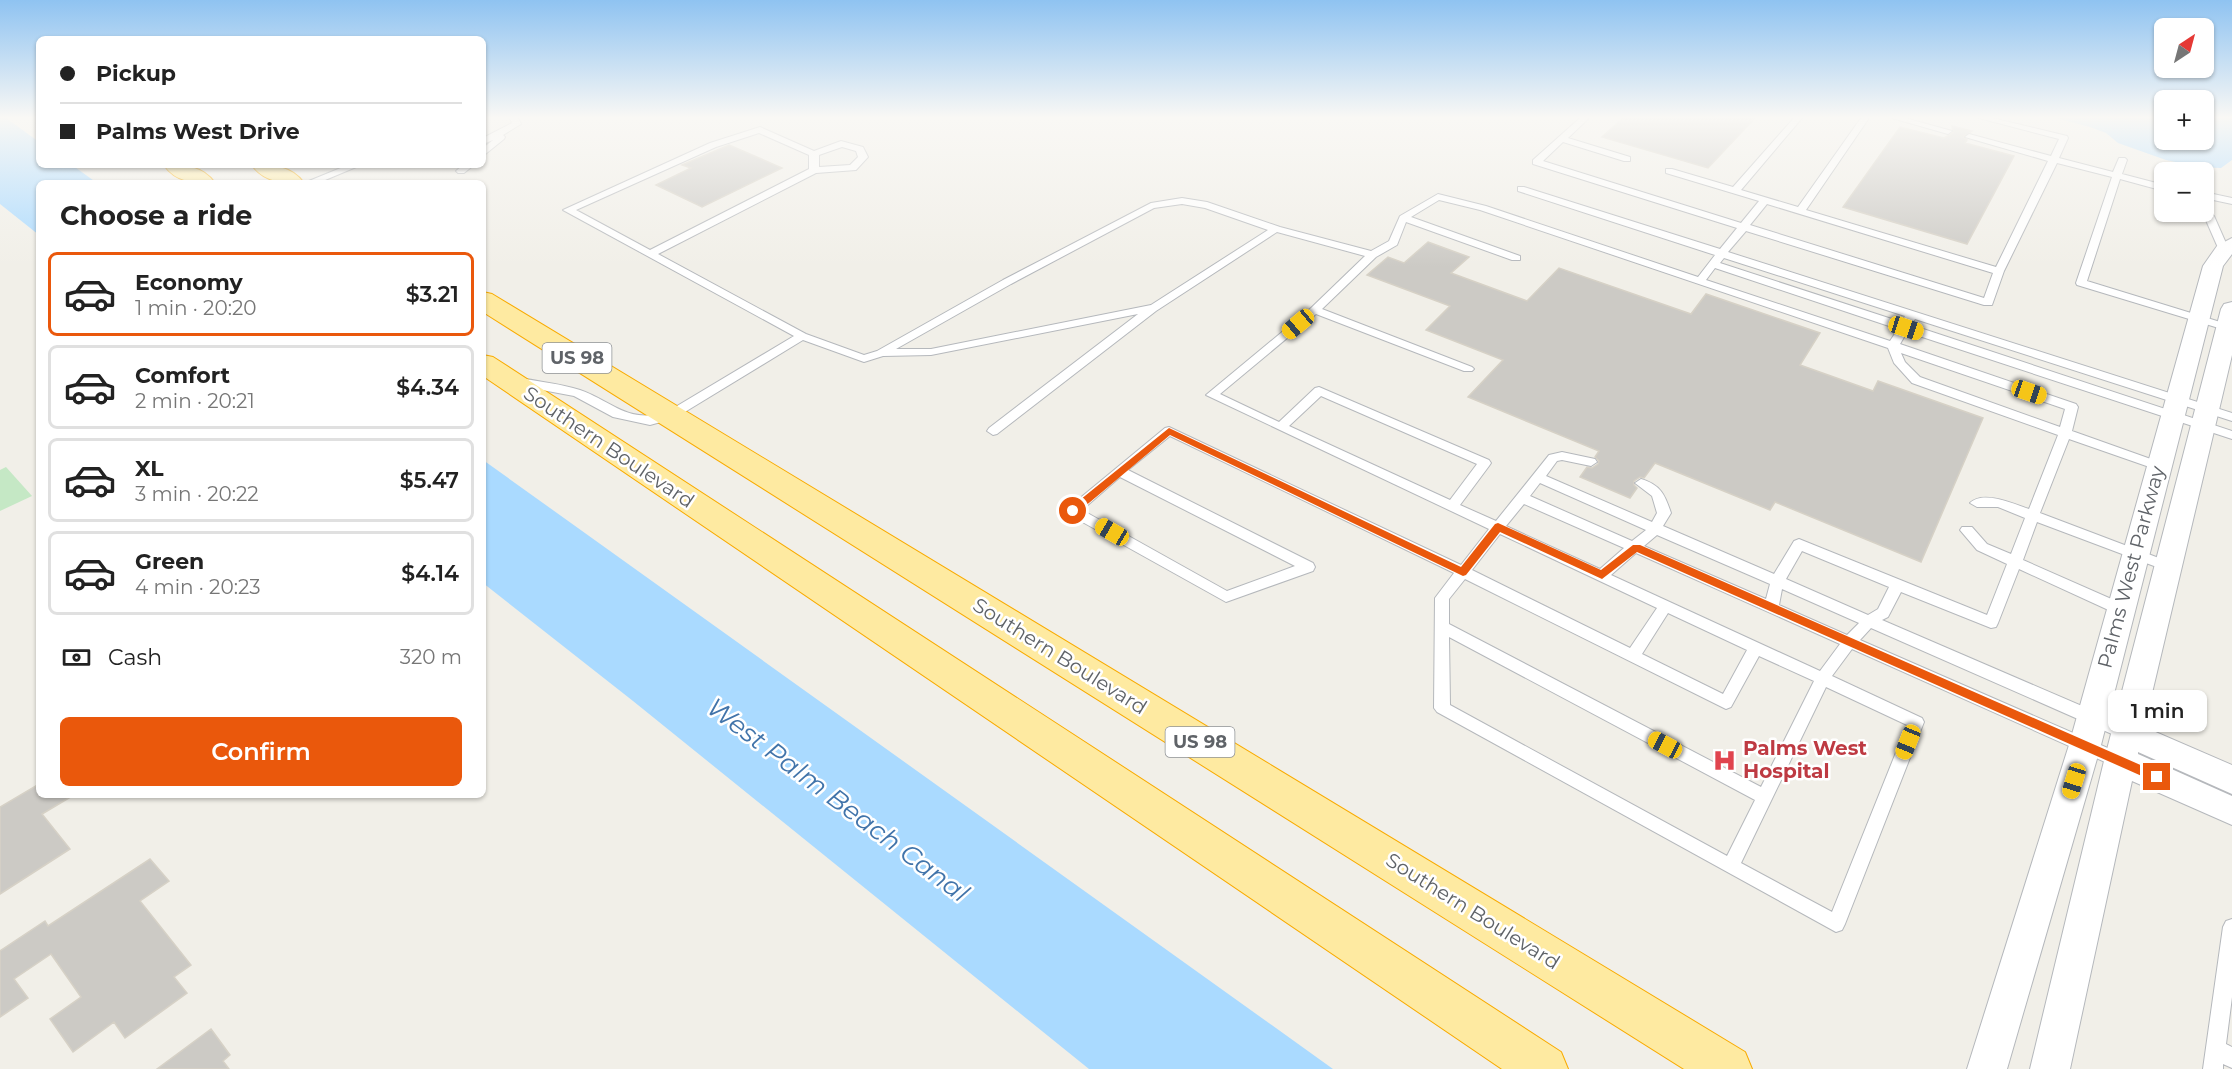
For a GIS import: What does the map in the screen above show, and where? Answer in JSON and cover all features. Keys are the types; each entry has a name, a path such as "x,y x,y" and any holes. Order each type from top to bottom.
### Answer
{"highway":[{"path":"180,168 198,180"},
{"path":"268,168 287,180"},
{"name":"Southern Boulevard","path":"486,302 1728,1069"},
{"name":"Southern Boulevard","path":"496,372 1544,1069"}],"street":[{"name":"Palms West Parkway","path":"2050,1069 2123,747 2167,566 2214,417 2219,318 2212,266 2228,247"},
{"name":"Palms West Parkway","path":"1987,1069 2088,731 2174,407 2219,318"},
{"path":"2123,747 2232,780"},
{"path":"2123,747 2232,811"}],"lane":[{"path":"317,180 348,168"},
{"path":"662,168 568,210 802,336 864,358 881,353 1007,282 1151,206 1182,201 1207,205 1276,229 1372,255"},
{"path":"650,254 814,170 853,168"},
{"path":"1555,168 1988,303 2000,271 2052,168"},
{"path":"1735,191 1755,168"},
{"path":"1800,210 1830,168"},
{"path":"2090,168 2154,185"},
{"path":"2120,168 2081,283 2219,318"},
{"path":"1669,171 2000,271"},
{"path":"1521,189 1912,314 2174,407"},
{"path":"1591,462 1562,456 1553,458 1537,477 1522,498 1498,527 1463,572 1442,597 1442,708 1836,924 1916,722 1602,575 1498,527 1452,506 1212,395 1315,310 1372,255 1393,243 1403,218 1438,196 1483,208 2072,407 2065,433 1991,623 1799,544 1777,582 1771,608"},
{"path":"2214,197 2232,201"},
{"path":"1699,282 1764,201"},
{"path":"1403,218 1516,258"},
{"path":"2213,222 2228,247"},
{"path":"993,431 1154,308 1276,229"},
{"path":"1713,264 1906,328 2214,417 2232,435"},
{"path":"881,353 931,352 1154,308"},
{"path":"1315,310 1468,369"},
{"path":"1893,346 1906,328 1912,314"},
{"path":"496,372 577,393 617,414 650,421 671,415 802,336"},
{"path":"1893,346 1900,363 1916,380 2158,466"},
{"path":"1281,427 1319,391 1485,463 1452,506"},
{"path":"1119,471 1308,567 1226,597 1073,511 1119,471 1169,431 1463,572 1726,703 1756,647"},
{"path":"1537,477 1869,621 2123,747"},
{"path":"1602,575 1655,529 1664,513 1658,494 1641,483"},
{"path":"1522,498 1850,642 2088,731 2123,747"},
{"path":"1977,503 1999,503 2167,566"},
{"path":"1967,530 1982,547 2120,609"},
{"path":"1731,866 1823,678 1869,621 1883,613 1897,585"},
{"path":"1632,657 1666,605"},
{"path":"1442,627 1766,798"},
{"path":"2220,1059 2232,927"}],"green space":[{"path":"6,467 32,496 0,511 0,470"}],"water":[{"path":"0,168 76,168 93,180 36,180 36,233 0,204"},
{"name":"West Palm Beach Canal","path":"486,462 1333,1069 1089,1069 486,585"}],"building":[{"path":"691,168 782,168 702,207 656,185"},
{"path":"1871,168 2008,168 1967,244 1843,207"},
{"path":"1428,242 1469,257 1451,273 1527,301 1559,268 1691,314 1706,294 1820,333 1800,365 1873,391 1878,381 1983,418 1921,562 1775,502 1770,510 1655,463 1644,478 1640,477 1634,481 1637,488 1630,498 1580,477 1587,467 1592,468 1598,464 1599,461 1595,457 1599,451 1468,397 1503,360 1426,330 1450,306 1367,275 1388,257 1404,263"},
{"path":"36,786 36,798 69,798 42,814 70,849 0,894 0,807"},
{"path":"150,859 169,881 140,901 191,965 174,977 187,993 125,1038 114,1022 73,1052 50,1019 81,997 51,954 14,979 28,998 0,1017 0,951 45,921 48,926"},
{"path":"211,1029 230,1055 223,1061 229,1069 157,1069"}],"place":[{"name":"Palms West Hospital","path":"1725,760"}],"route":[{"path":"1073,511 1169,431 1463,572 1498,527 1602,575 1636,547 2157,777"}]}
